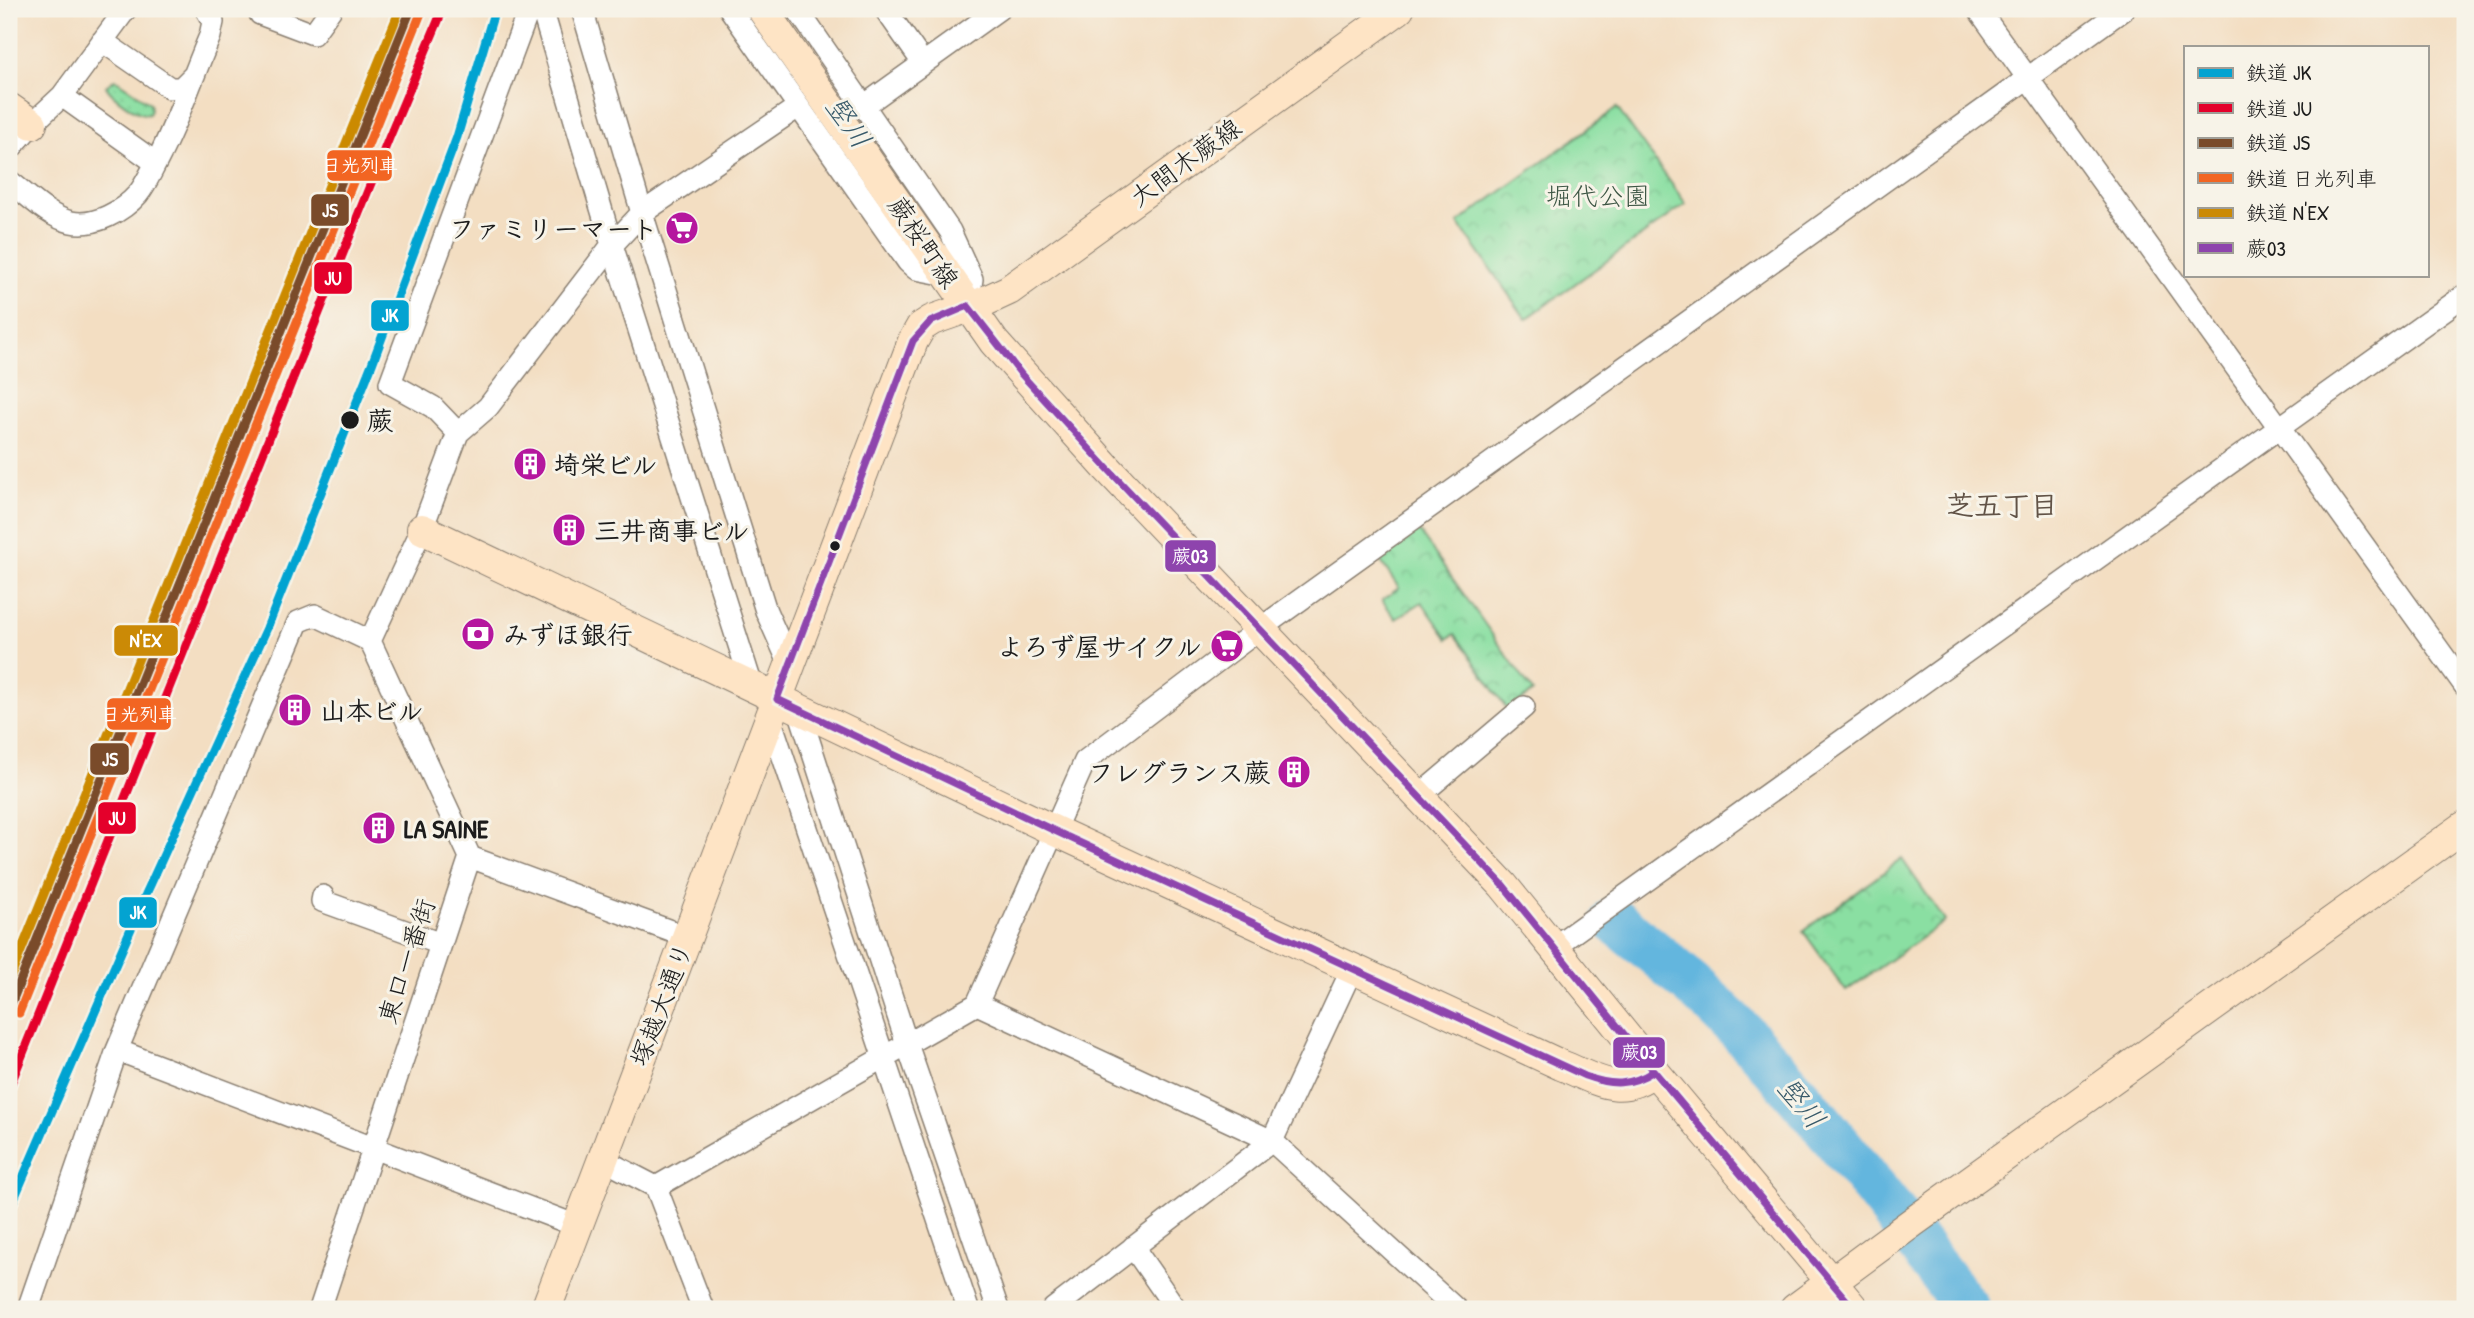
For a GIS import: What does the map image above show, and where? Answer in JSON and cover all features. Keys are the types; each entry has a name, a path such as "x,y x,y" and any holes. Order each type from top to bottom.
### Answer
{"street":[{"path":"9,150 20,116 62,96 126,9"},
{"path":"9,181 57,217 84,224 110,215 131,201 145,184 169,137 212,29 213,22 206,9"},
{"path":"260,14 313,34 331,9"},
{"path":"458,433 433,407 390,383 529,9"},
{"path":"542,9 612,245 775,703 907,1044 998,1309"},
{"path":"582,9 642,213 766,611 790,665"},
{"path":"730,9 908,262 916,269 947,275"},
{"name":"蕨桜町線","path":"762,9 994,342 1029,383 1503,885 1654,1071 1854,1309"},
{"path":"797,9 950,231 972,279 968,306"},
{"path":"885,9 923,63"},
{"path":"865,105 999,9"},
{"name":"大間木蕨線","path":"790,665 921,327 932,320 1009,290 1399,9"},
{"path":"1978,9 2465,686"},
{"path":"656,1187 977,1004 1085,761 1261,628 2124,9"},
{"path":"102,41 170,88 181,88 193,76"},
{"path":"62,96 156,163"},
{"path":"370,641 422,529 458,433 488,407 612,245 642,213 798,107"},
{"path":"1555,946 2465,295"},
{"path":"422,529 775,703 1561,1065 1618,1086 1644,1079 1654,1071"},
{"path":"28,1309 117,1050 298,622 315,615 370,641 470,857 687,937"},
{"name":"塚越大通り","path":"546,1309 790,665"},
{"path":"775,703 968,1309"},
{"path":"1420,795 1524,707"},
{"path":"1795,1309 2465,826"},
{"name":"東口一番街","path":"320,1309 470,857"},
{"path":"323,896 321,901 441,944"},
{"path":"1053,1309 1272,1141 1352,969"},
{"path":"977,1004 1272,1141 1456,1309"},
{"path":"117,1050 577,1226"},
{"path":"602,1159 656,1187 702,1309"},
{"path":"1133,1247 1176,1309"}],"green space":[{"path":"115,79 150,103 149,114 132,109 113,95 106,86"},
{"name":"堀代公園","path":"1617,108 1686,204 1526,319 1458,223"},
{"path":"1416,527 1533,692 1508,710 1455,634 1448,639 1422,602 1396,619 1382,600 1399,588 1377,556"},
{"path":"1902,859 1945,921 1846,991 1803,931"}],"waterway":[{"name":"竪川","path":"1614,920 1694,987 1750,1041 1845,1151 1967,1309"}],"rail line":[{"name":"N'EX","path":"9,981 400,9"},
{"name":"JS","path":"9,1009 411,9"},
{"name":"JU","path":"9,1088 443,9"},
{"name":"JK","path":"9,1210 146,894 267,628 372,364 457,137 495,9"},
{"name":"日光列車","path":"19,1013 421,13"}],"transit line":[{"name":"蕨03","path":"968,306 1021,374 1107,468 1503,885 1654,1071 1854,1309"},
{"name":"蕨03","path":"777,699 913,341 930,322 968,306"},
{"name":"蕨03","path":"777,699 1585,1076 1604,1082 1621,1083 1637,1080 1654,1071"}],"place":[{"name":"ファミリーマート","path":"682,228"},
{"name":"蕨","path":"350,420"},
{"name":"埼栄ビル","path":"530,464"},
{"name":"三井商事ビル","path":"569,530"},
{"name":"みずほ銀行","path":"478,634"},
{"name":"よろず屋サイクル","path":"1227,646"},
{"name":"山本ビル","path":"295,710"},
{"name":"フレグランス蕨","path":"1294,772"},
{"name":"LA SAINE","path":"379,828"}],"district":[{"name":"芝五丁目","path":"2002,505"}]}
